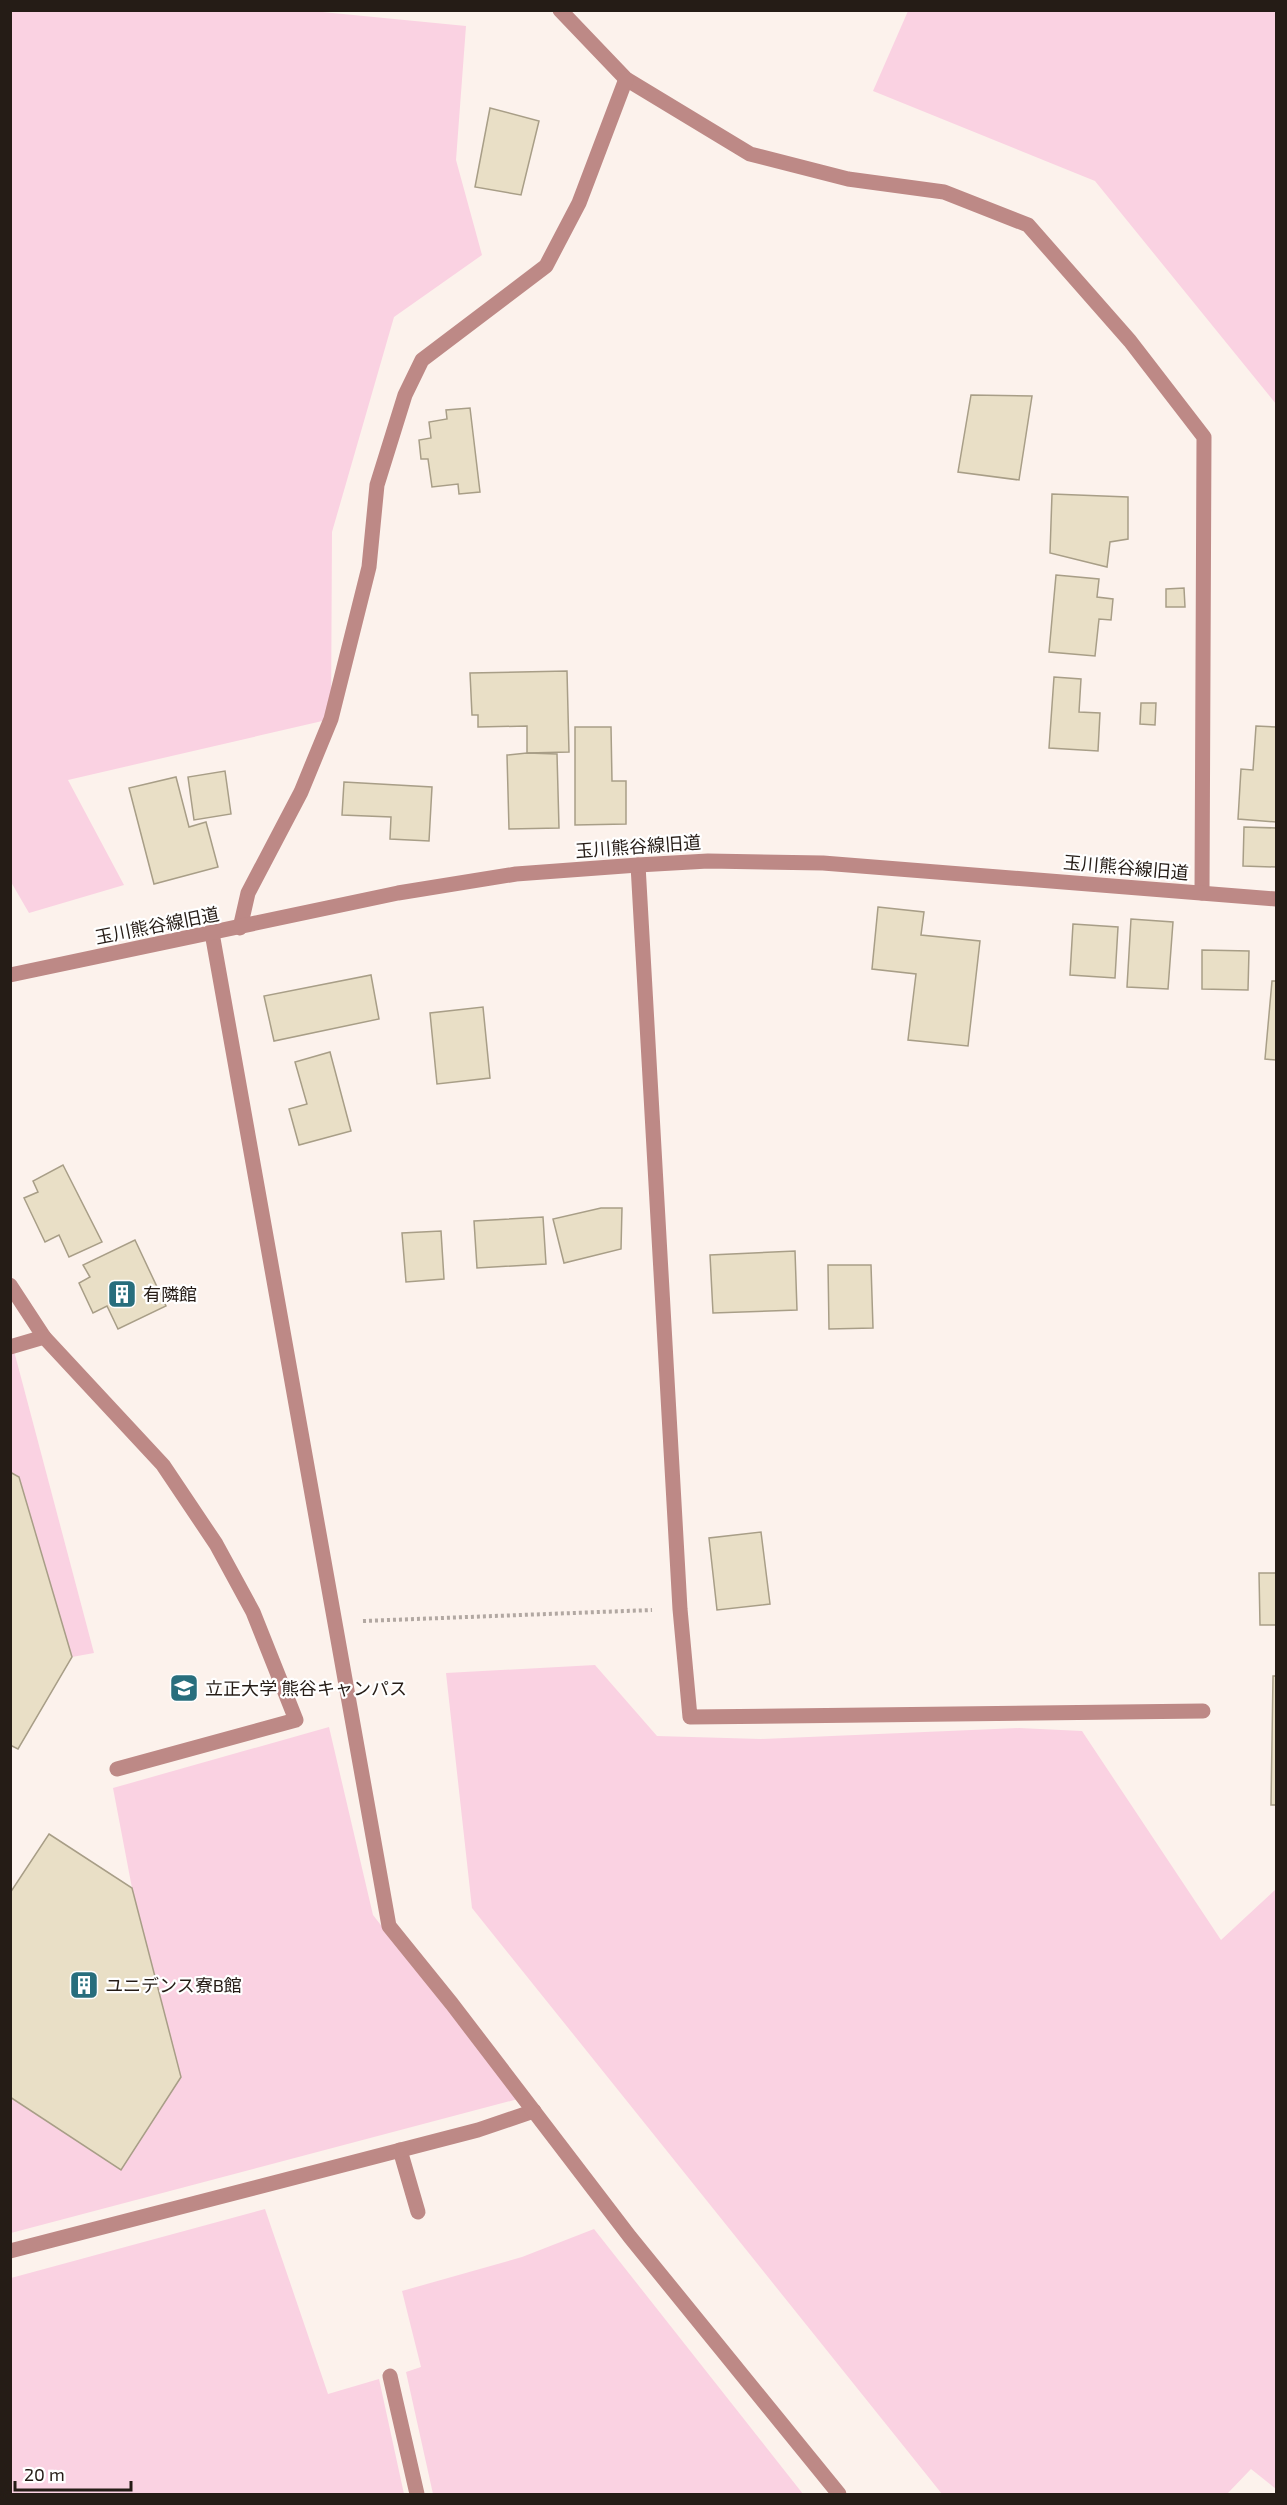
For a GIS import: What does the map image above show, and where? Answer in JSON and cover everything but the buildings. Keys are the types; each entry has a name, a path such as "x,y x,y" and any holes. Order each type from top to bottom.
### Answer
{"street":[{"path":"560,10 626,79 750,154 848,179 944,192 1028,225 1130,341 1204,437 1202,893"},
{"path":"240,928 248,893 302,792 331,719 369,567 377,485 405,395 422,360 546,266 579,203 626,79"},
{"name":"玉川熊谷線旧道","path":"10,975 398,893 516,874 638,865 708,861 823,863 1276,898"},
{"path":"638,865 680,1610 690,1717 1203,1710"},
{"path":"212,933 389,1926 452,2004 630,2237 838,2494"},
{"path":"10,1285 44,1337 163,1465 216,1544 253,1612 296,1720 117,1768"},
{"path":"10,1347 44,1337"},
{"path":"10,2251 400,2150 534,2112"},
{"path":"400,2150 417,2212"},
{"path":"390,2376 417,2494"}],"path":[{"path":"335,1622 680,1610"}],"shaded area":[{"path":"302,10 466,26 456,160 482,255 394,317 332,532 331,719 68,780 124,885 29,913 11,882 11,11"},
{"path":"908,11 1276,11 1276,404 1095,181 873,91"},
{"path":"14,1351 94,1653 72,1657 19,1477 11,1472 10,1352"},
{"path":"595,1665 657,1736 761,1739 1019,1728 1082,1731 1221,1940 1276,1889 1276,2489 1251,2469 1227,2494 942,2494 472,1908 446,1673"},
{"path":"329,1727 373,1915 518,2099 11,2233 11,2097 121,2170 181,2077 132,1888 113,1788"},
{"path":"265,2209 328,2394 379,2379 404,2494 11,2494 11,2278"},
{"path":"594,2229 803,2494 433,2494 406,2372 421,2367 402,2291 522,2257"}],"place":[{"name":"有隣館","path":"122,1294"},
{"name":"立正大学 熊谷キャンパス","path":"184,1688"},
{"name":"ユニデンス寮B館","path":"84,1985"}]}
